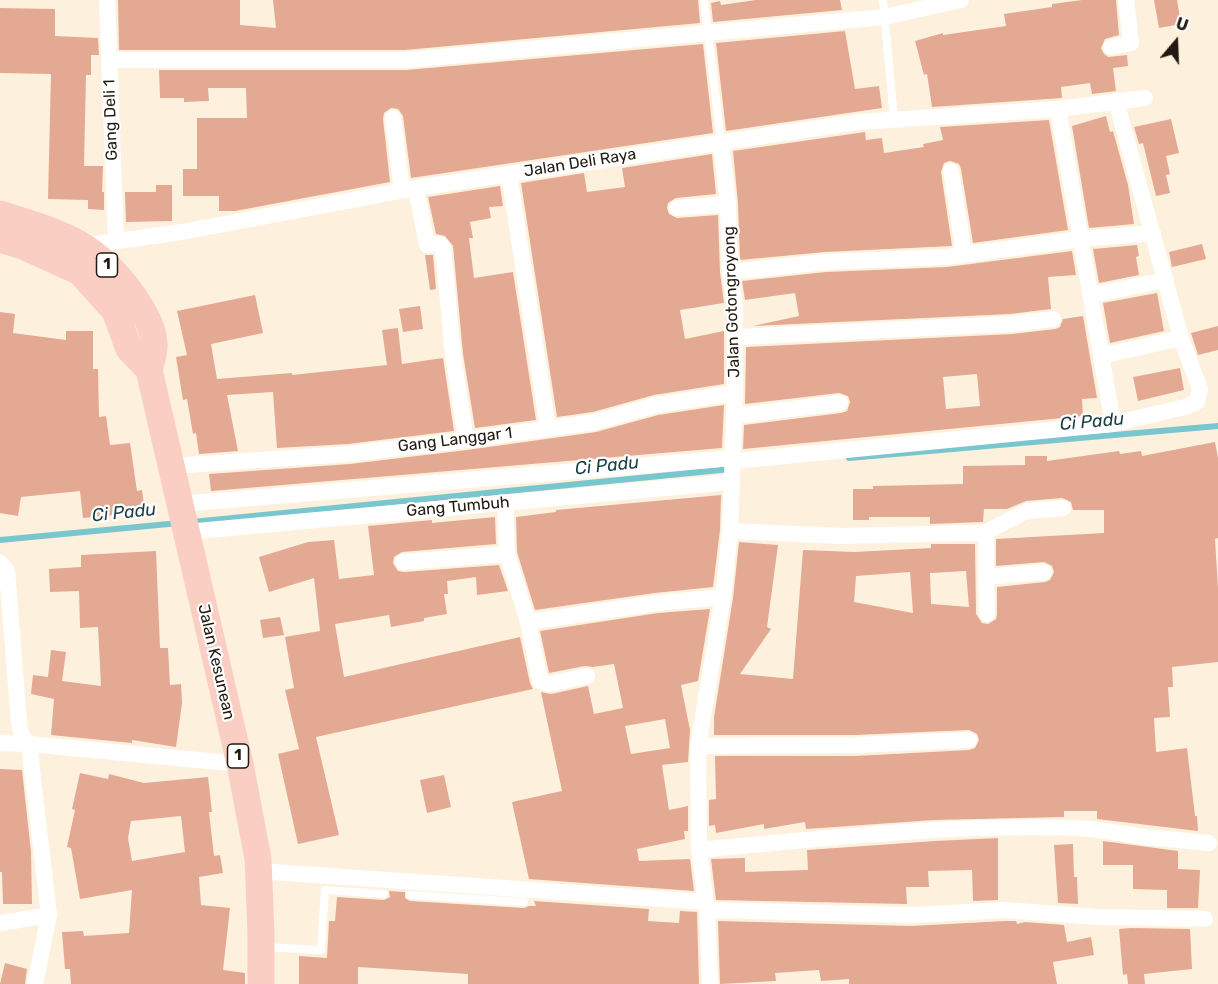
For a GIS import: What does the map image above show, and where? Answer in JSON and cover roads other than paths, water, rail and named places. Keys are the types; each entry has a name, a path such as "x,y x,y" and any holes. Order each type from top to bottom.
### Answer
{"highway":[{"name":"1","path":"0,214 57,233 100,257 125,285 147,316 154,344 149,370 169,457"},
{"name":"1","path":"0,240 25,247 80,272 115,311 129,349 149,370"},
{"name":"Jalan Kesunean","path":"169,457 240,764 258,871 261,984"}],"street":[{"name":"Gang Deli 1","path":"107,0 116,241"},
{"path":"109,60 405,60 709,34 884,8 961,0"},
{"path":"1111,47 1131,44 1126,0"},
{"name":"Jalan Deli Raya","path":"50,259 82,245 182,232 409,190 721,142 858,122 1058,109 1145,98"},
{"path":"180,504 733,460 1113,424 1197,402 1200,389 1181,338 1116,101"},
{"path":"1058,109 1113,424"},
{"path":"393,118 409,190 427,245 439,244 443,247 453,355 466,440"},
{"name":"Jalan Gotongroyong","path":"710,984 706,906 699,850 698,746 723,597 730,531 736,337 735,306 730,272 728,204 721,142"},
{"path":"951,171 964,254"},
{"path":"509,174 548,428"},
{"path":"677,208 728,204"},
{"path":"730,272 825,262 946,257 1153,232"},
{"path":"1091,295 1166,280"},
{"path":"736,337 888,328 1011,324 1053,319"},
{"path":"1101,356 1181,338"},
{"name":"Gang Langgar 1","path":"169,457 349,454 595,422 656,405 735,393"},
{"path":"734,416 840,403"},
{"name":"Gang Tumbuh","path":"186,532 731,481"},
{"path":"505,503 507,554 528,622 540,681 549,684 586,676"},
{"path":"730,531 840,536 986,532 1027,511 1063,508"},
{"path":"986,532 987,614"},
{"path":"403,562 507,554"},
{"path":"0,563 8,571 19,723 22,736 29,744 48,915 35,984"},
{"path":"986,577 1044,572"},
{"path":"528,622 657,603 723,597"},
{"path":"698,746 855,745 969,740"},
{"path":"0,744 29,744 240,764"},
{"path":"699,850 861,833 943,828 1078,828 1209,843"},
{"path":"258,871 706,906 911,915 1005,909 1097,917 1205,919"},
{"path":"0,923 48,915"}],"lane":[{"path":"704,0 721,142"},
{"path":"884,8 894,119"},
{"path":"261,946 321,950 326,890 384,894"},
{"path":"410,895 524,902"}],"waterway":[{"name":"Ci Padu","path":"849,458 1218,426"},
{"name":"Ci Padu","path":"192,522 731,469"},
{"name":"Ci Padu","path":"0,540 179,523"}]}
